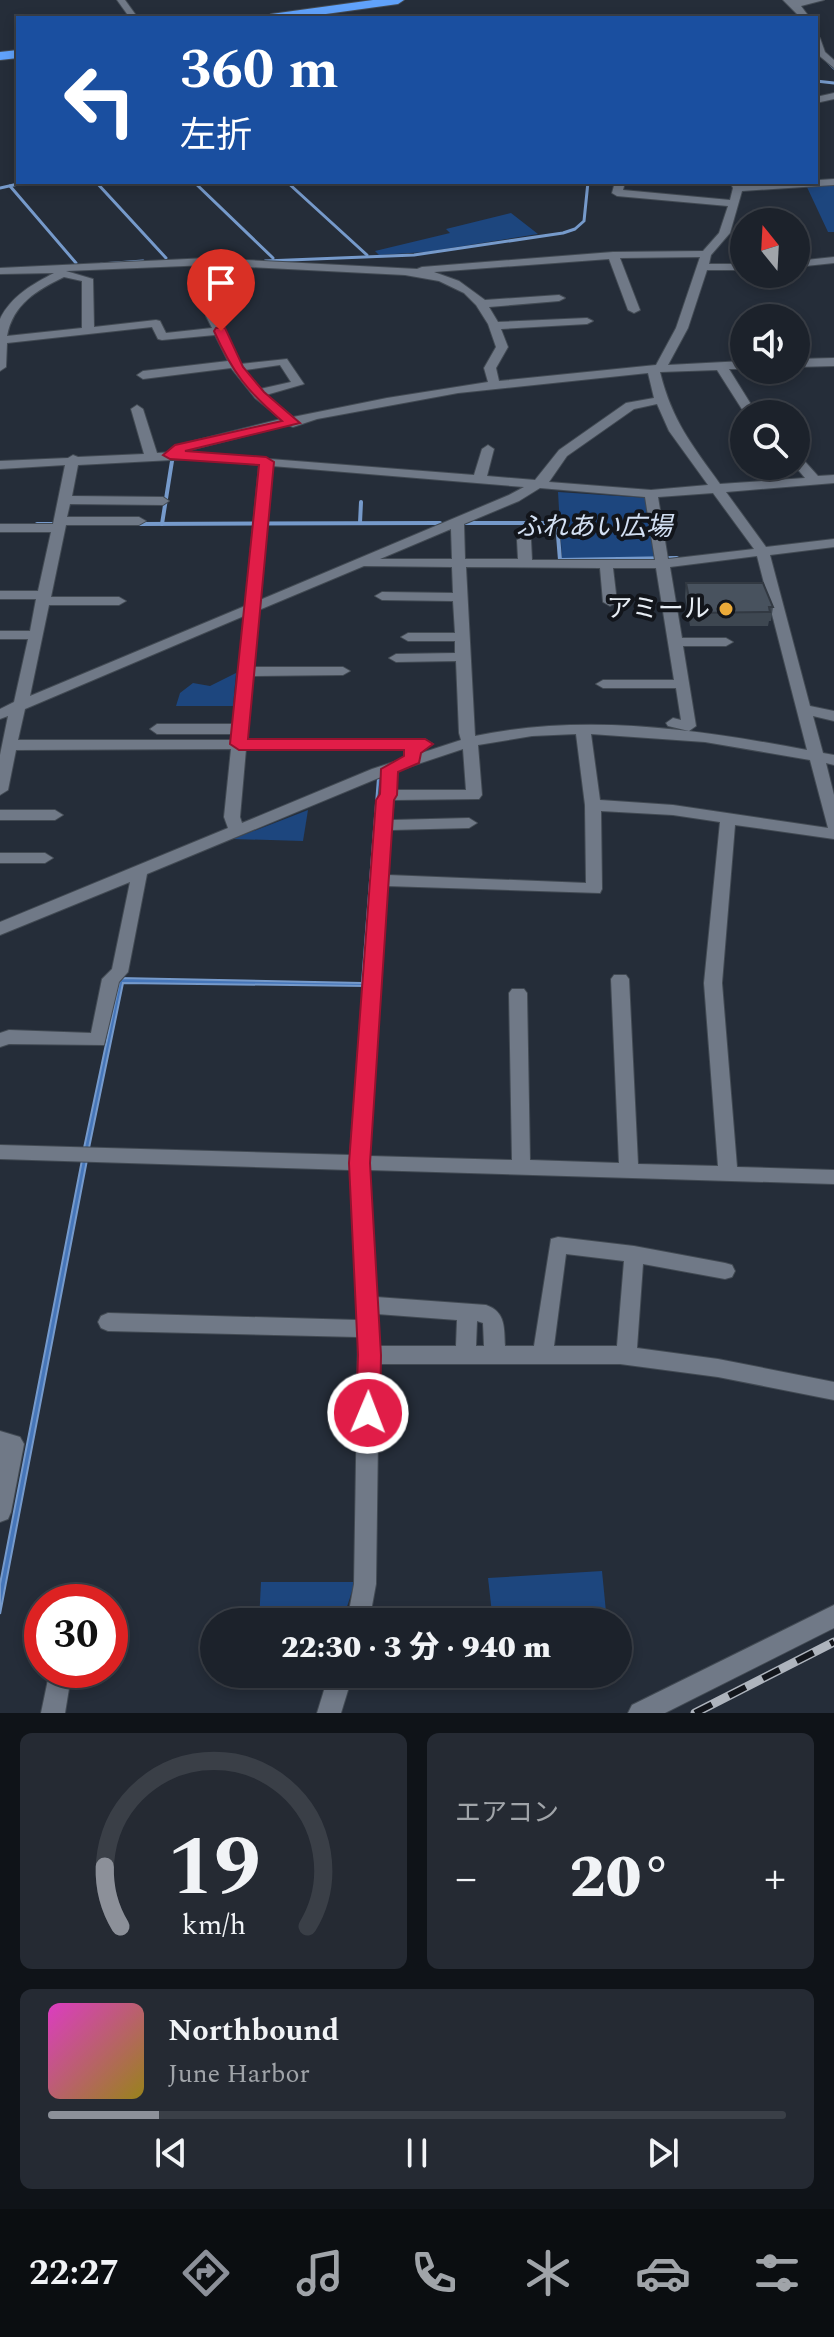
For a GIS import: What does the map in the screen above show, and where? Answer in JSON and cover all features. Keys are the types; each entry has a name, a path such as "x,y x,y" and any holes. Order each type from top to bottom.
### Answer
{"highway":[{"path":"285,16 398,0"}],"street":[{"path":"791,2 820,0"},
{"path":"791,2 805,16"},
{"path":"818,44 821,53 834,65"},
{"path":"619,184 617,193 734,203"},
{"path":"0,271 59,272 115,264 177,263 298,263 376,270 421,270 613,255 706,254 715,249 724,236 736,185 769,184"},
{"path":"656,368 673,350 706,254"},
{"path":"613,255 634,310"},
{"path":"810,263 834,260"},
{"path":"703,267 730,267"},
{"path":"421,270 466,289 482,304 502,347 490,368 495,387"},
{"path":"0,367 1,340 8,317 25,293 59,272 87,279 88,331"},
{"path":"482,304 559,298"},
{"path":"212,316 236,366 258,393 293,423"},
{"path":"494,326 587,321"},
{"path":"1,340 156,323 162,337 221,331"},
{"path":"143,375 283,361 298,384 258,393"},
{"path":"810,363 834,362"},
{"path":"721,366 742,400"},
{"path":"170,455 180,448 387,402 656,368 730,366"},
{"path":"656,368 661,400 675,431 763,552 806,710 826,759 834,825"},
{"path":"0,714 457,522 536,485 571,446 630,406 661,400"},
{"path":"137,409 151,455"},
{"path":"479,481 488,449"},
{"path":"0,465 170,455 651,494 719,491 834,479"},
{"path":"0,790 73,459"},
{"path":"237,830 232,817 266,462"},
{"path":"810,475 815,481"},
{"path":"651,494 689,726"},
{"path":"66,500 163,501"},
{"path":"0,528 139,521"},
{"path":"389,795 474,795 468,738 457,522"},
{"path":"524,540 525,564"},
{"path":"359,563 662,564 834,543"},
{"path":"606,564 610,602"},
{"path":"0,595 119,601"},
{"path":"382,596 461,597"},
{"path":"0,635 36,635"},
{"path":"408,637 463,637"},
{"path":"675,642 726,642"},
{"path":"396,658 463,657"},
{"path":"246,672 343,671"},
{"path":"603,684 682,684"},
{"path":"806,710 834,716"},
{"path":"0,929 413,759 468,738 524,723 583,719 640,720 759,739"},
{"path":"157,729 240,737 425,744 583,728 677,732 826,759"},
{"path":"379,880 594,889 593,805 583,728"},
{"path":"11,745 240,737"},
{"path":"413,759 412,751 425,744"},
{"path":"361,1608 365,1584 369,1355 359,1163 383,825 390,769"},
{"path":"593,805 673,810 834,834"},
{"path":"0,815 55,815"},
{"path":"728,818 713,983 728,1175"},
{"path":"383,825 469,823"},
{"path":"0,858 45,858"},
{"path":"0,1040 9,1037 98,1040 111,979 120,972 140,870"},
{"path":"620,979 629,1172"},
{"path":"518,993 521,1168"},
{"path":"0,1152 834,1177"},
{"path":"543,1354 558,1245 634,1254 725,1271"},
{"path":"626,1356 634,1254"},
{"path":"367,1305 486,1313 493,1319 495,1355"},
{"path":"465,1355 468,1312"},
{"path":"108,1322 368,1329"},
{"path":"369,1355 626,1356 718,1368 834,1391"},
{"path":"0,1440 13,1444 0,1512"},
{"path":"640,1713 834,1616"},
{"path":"53,1713 58,1688"},
{"path":"329,1713 337,1688"}],"green space":[{"path":"834,184 834,232 828,232 806,185"},
{"path":"511,213 538,234 426,252 379,255 375,251 450,233 446,229"},
{"name":"ふれあい広場","path":"558,492 648,498 658,557 562,559"},
{"path":"236,673 233,706 176,706 180,693 193,683 210,686"},
{"path":"308,810 303,841 233,839"},
{"path":"602,1571 606,1608 491,1608 488,1578"},
{"path":"261,1582 355,1582 347,1608 260,1608"}],"shaded area":[{"path":"378,778 383,778 365,986 123,983 89,1148 84,1148 120,978 362,983"},
{"path":"82,1160 87,1160 0,1614 0,1584"}],"building":[{"path":"686,583 763,583 773,607 769,607 770,612 692,613"}],"waterway":[{"path":"818,52 834,68"},
{"path":"818,81 834,83"},
{"path":"0,188 18,184"},
{"path":"98,184 166,258"},
{"path":"196,184 273,258"},
{"path":"289,184 367,255"},
{"path":"265,261 414,255 563,233 575,229 584,221 588,184"},
{"path":"10,186 76,263"},
{"path":"101,264 143,261"},
{"path":"162,524 172,461"},
{"path":"360,523 361,502"},
{"path":"162,524 440,523"},
{"path":"464,523 557,523 560,560 677,558"},
{"path":"37,524 59,524"},
{"path":"137,524 162,524"}],"railway":[{"path":"695,1713 834,1642"}],"place":[{"name":"アミール","path":"726,609"}],"route":[{"path":"221,331 237,368 259,395 293,423 180,448 170,455 266,462 239,744 425,744 414,748 413,759 390,769 389,795 385,800 359,1163 369,1355 368,1413"}]}
